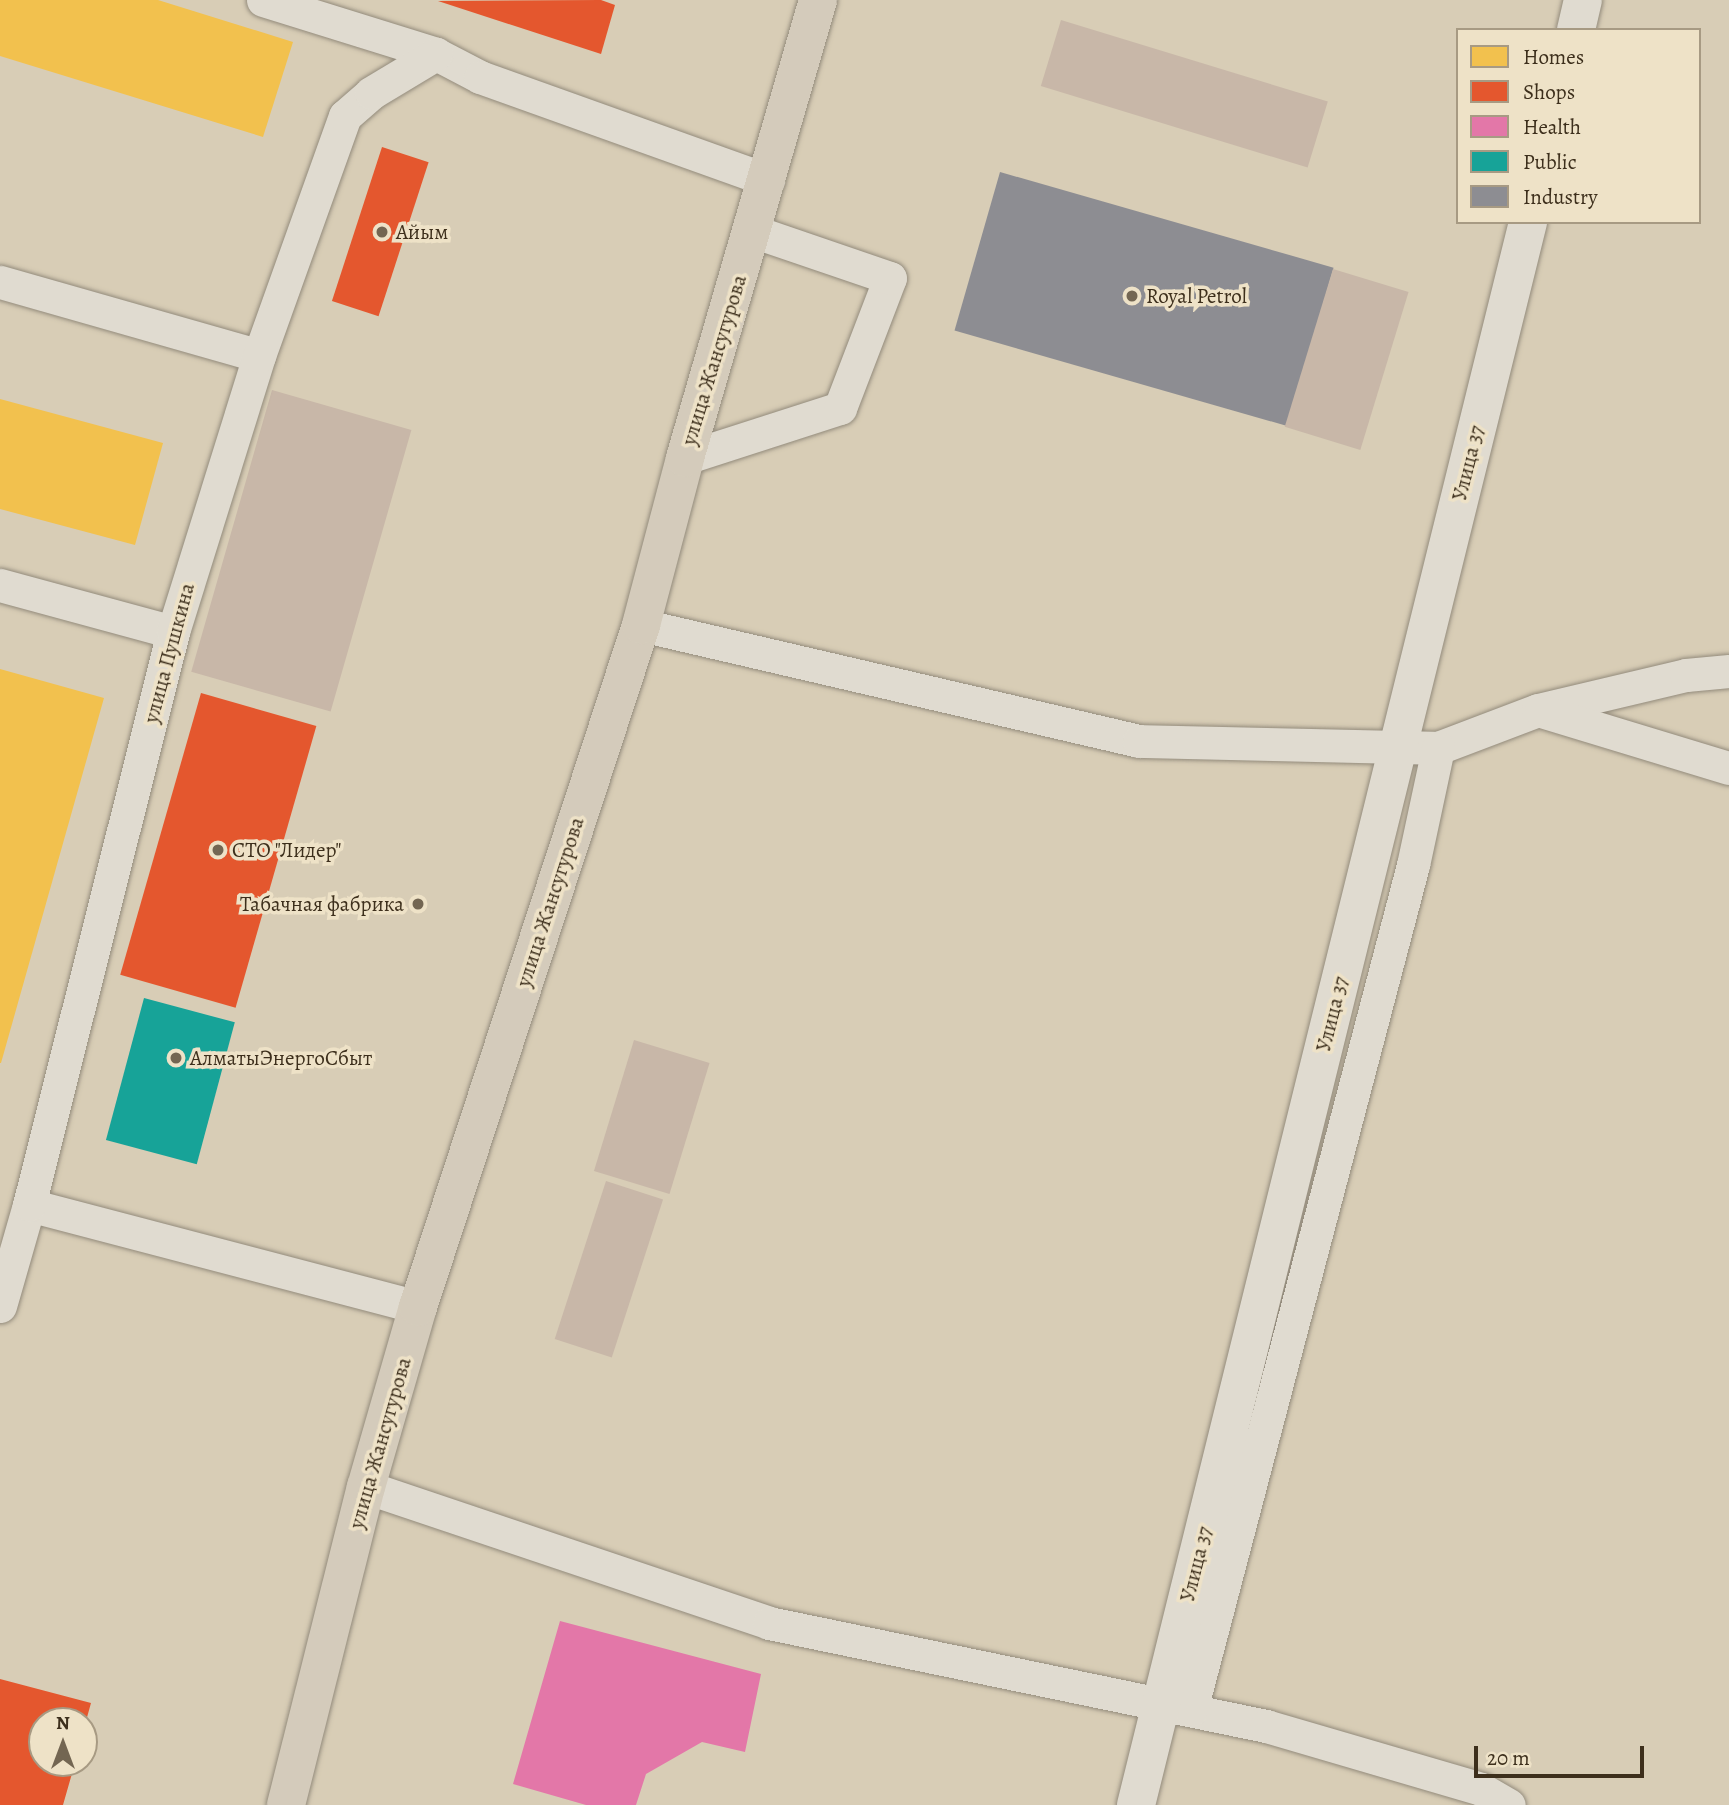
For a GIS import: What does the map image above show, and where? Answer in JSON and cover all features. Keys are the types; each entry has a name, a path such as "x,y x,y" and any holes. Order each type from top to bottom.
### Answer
{"main road":[{"name":"улица Жансугурова","path":"286,1805 366,1487 418,1307 641,625 685,458 768,180 818,0"}],"street":[{"path":"1576,28 1583,0"},
{"name":"Улица 37","path":"1136,1805 1528,224"}],"lane":[{"path":"263,0 436,54 480,77 768,180"},
{"name":"улица Пушкина","path":"0,1306 6,1263 29,1205 173,632 259,356 345,116 371,93 436,54"},
{"path":"685,458 840,408 890,278 753,231"},
{"path":"0,282 259,356"},
{"path":"0,585 173,632"},
{"path":"641,625 1139,741 1438,748 1538,710 1686,675 1729,671"},
{"path":"1538,710 1729,768"},
{"path":"1191,1710 1413,865 1438,748"},
{"path":"29,1205 418,1307"},
{"path":"366,1487 769,1623 1266,1726 1467,1785 1509,1805"}],"building: Homes":[{"path":"0,0 158,0 293,42 263,137 0,56"},
{"path":"0,399 163,443 135,545 0,509"},
{"path":"0,669 104,698 1,1063 0,1063"}],"building: Shops":[{"path":"601,0 615,5 601,54 438,1"},
{"name":"Айым","path":"382,147 429,162 379,316 332,301"},
{"name":"СТО \"Лидер\"","path":"201,693 316,726 236,1008 120,975"},
{"path":"0,1679 91,1703 90,1707 28,1707 28,1777 71,1777 63,1805 0,1805"}],"building: Health":[{"path":"560,1621 761,1674 745,1752 702,1742 646,1774 636,1805 586,1805 513,1784"}],"building: Public":[{"name":"АлматыЭнергоСбыт","path":"144,998 235,1022 197,1164 106,1140"}],"building: Industry":[{"path":"1000,172 1334,268 1288,426 955,331"}],"building: Other":[{"path":"1061,20 1328,102 1308,168 1041,86"},
{"path":"1333,269 1409,292 1360,450 1285,427"},
{"path":"272,390 411,430 331,712 191,672"},
{"path":"634,1040 710,1063 669,1194 594,1171"},
{"path":"606,1181 663,1200 612,1357 555,1339"}],"place":[{"name":"Айым","path":"382,232"},
{"name":"Royal Petrol","path":"1132,296"},
{"name":"СТО \"Лидер\"","path":"218,850"},
{"name":"Табачная фабрика","path":"418,904"},
{"name":"АлматыЭнергоСбыт","path":"176,1058"}]}
